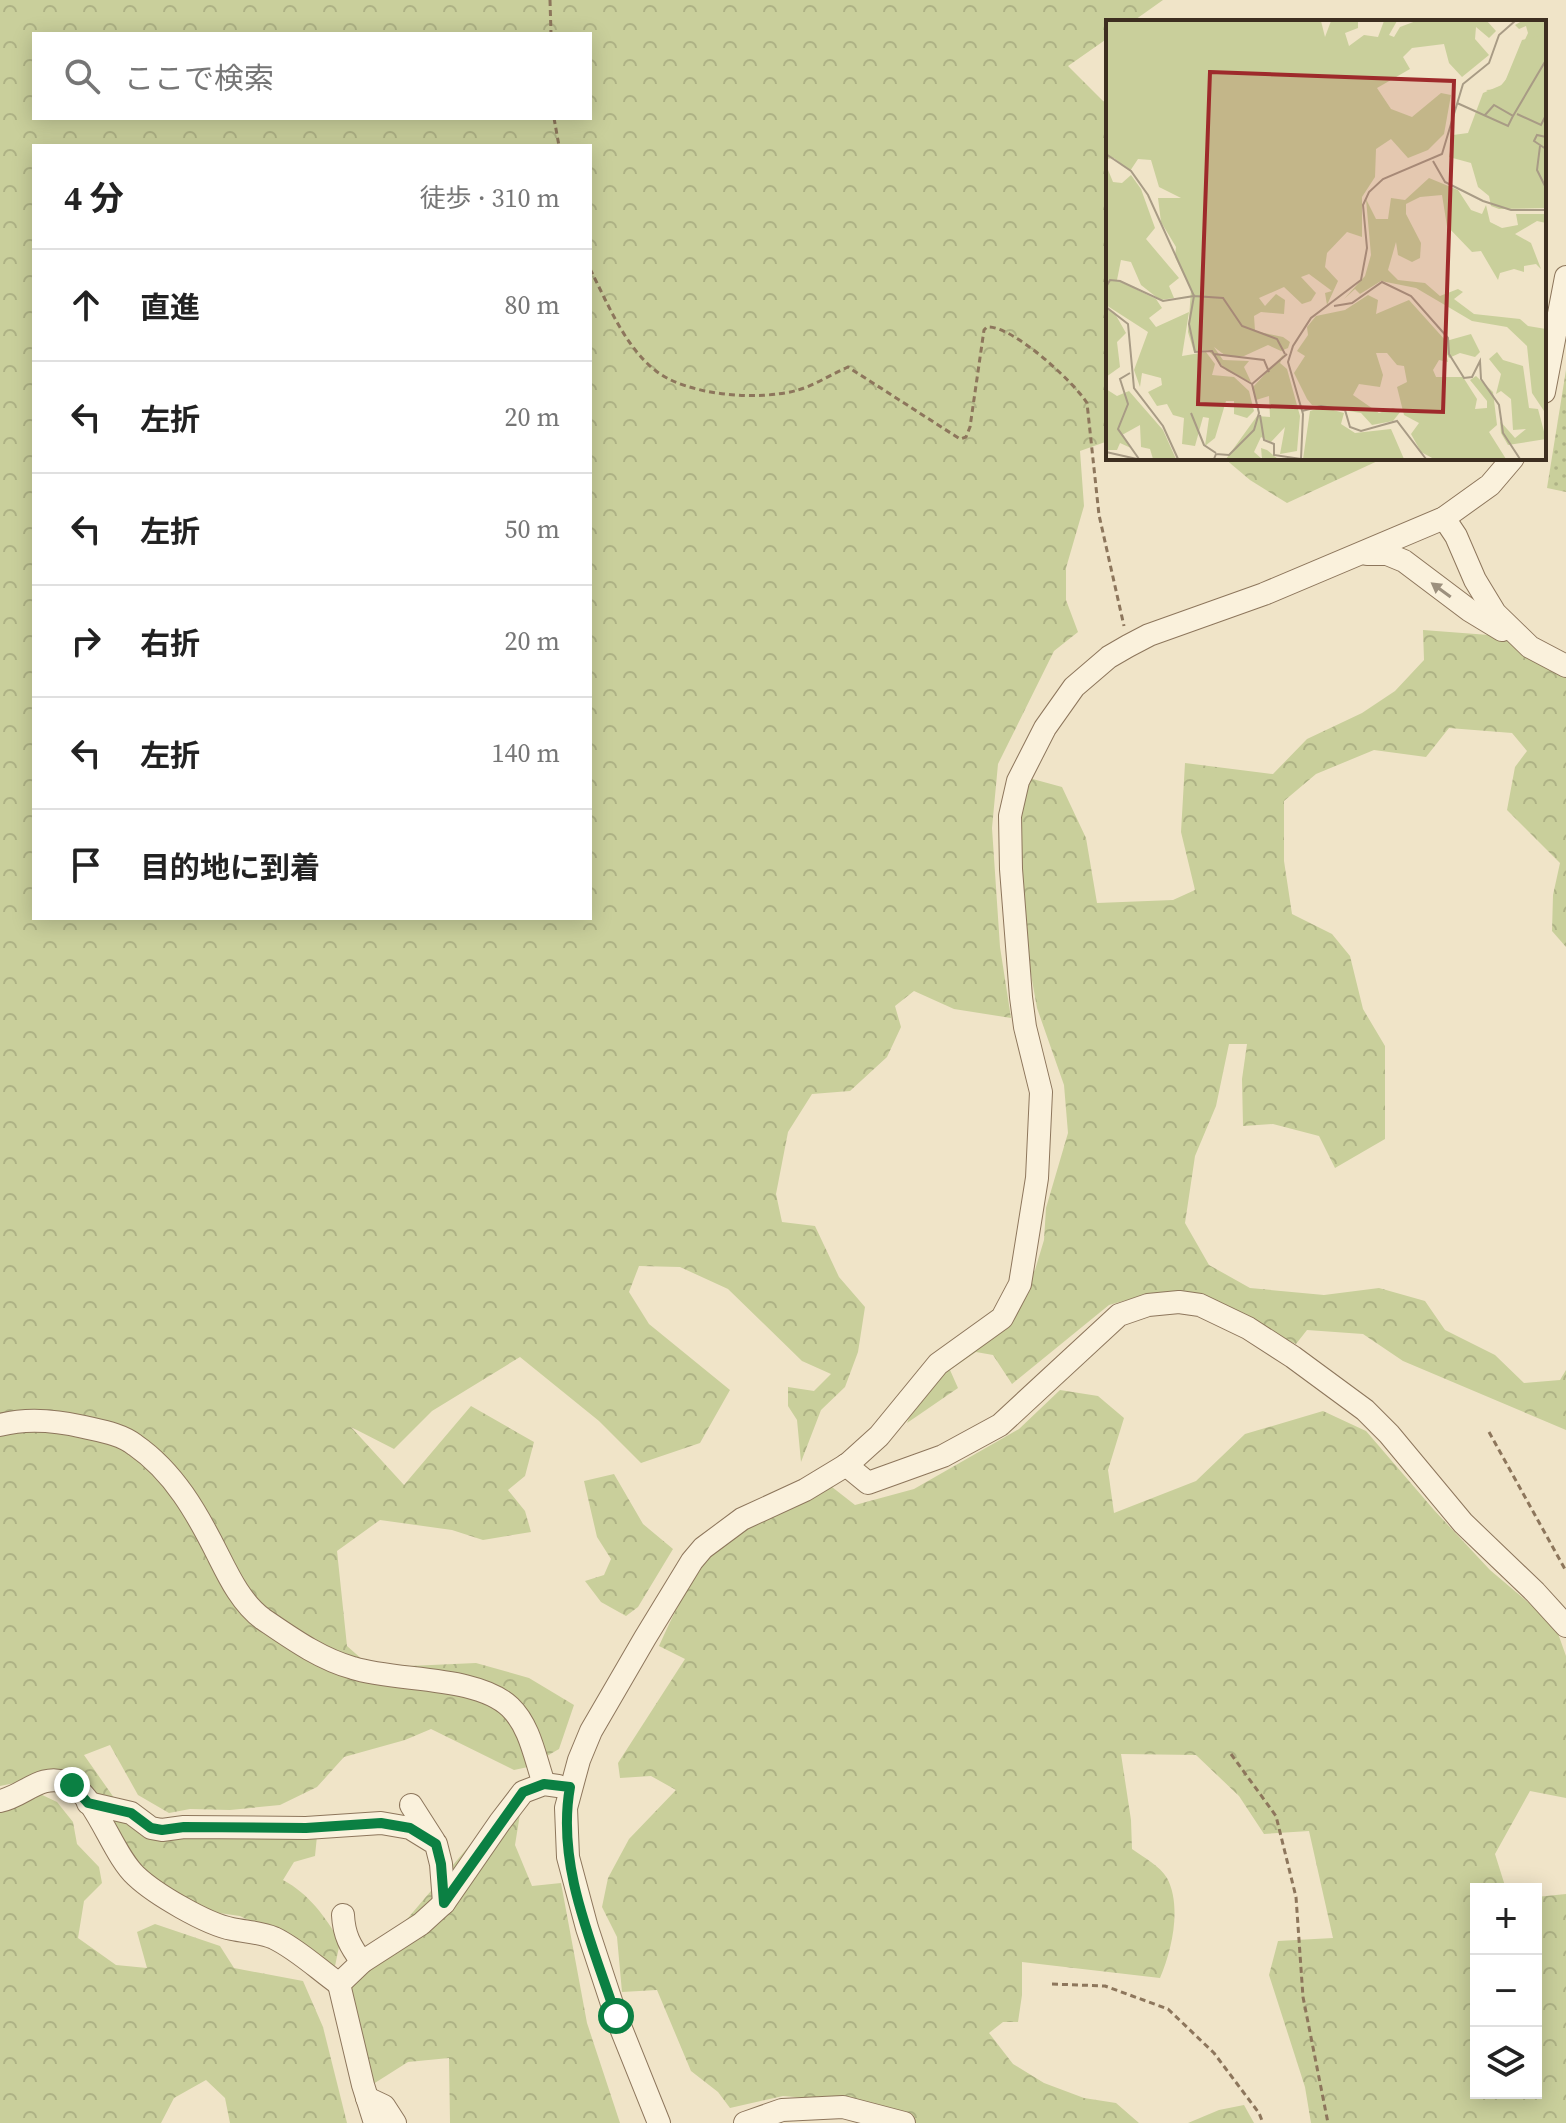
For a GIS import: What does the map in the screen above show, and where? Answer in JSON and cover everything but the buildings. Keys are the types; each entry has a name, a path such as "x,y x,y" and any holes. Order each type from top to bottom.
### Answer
{"street":[{"path":"1546,382 1566,277"},
{"path":"659,2123 616,2016 575,1885 565,1838 570,1787 591,1731 652,1625 703,1548 742,1519 805,1490 846,1465 885,1429 938,1364 1002,1318 1020,1284 1037,1178 1041,1092 1025,1027 1011,869 1013,799 1028,758 1074,687 1109,657 1128,646 1362,554 1444,518 1490,485 1511,460"},
{"path":"1444,518 1456,536 1485,598 1495,613 1530,647"},
{"path":"1362,554 1387,554 1404,561 1469,610 1566,666"},
{"path":"846,1465 868,1483 943,1456 1000,1425 1119,1315 1148,1305 1179,1302 1200,1305 1248,1328 1282,1349 1365,1410 1389,1434 1463,1523 1566,1626"},
{"path":"0,1425 9,1422 60,1422 111,1433 134,1443 171,1477 200,1519 232,1583 259,1616 311,1651 353,1669 489,1693 509,1706 524,1724 544,1784"},
{"path":"0,1801 54,1778 72,1785 88,1803 135,1876 188,1911 229,1929 274,1938 339,1984 375,2123"},
{"path":"339,1984 362,1962 421,1924 444,1903 523,1792 544,1784 570,1787"},
{"path":"88,1803 131,1813 151,1828 162,1830 184,1827 306,1828 381,1823 410,1828 436,1844"},
{"path":"411,1805 436,1844 444,1903"},
{"path":"343,1915 344,1933 362,1962"},
{"path":"367,2098 384,2106 395,2123"},
{"path":"745,2123 782,2110 843,2107 904,2123"}],"path":[{"path":"550,0 551,32"},
{"path":"554,120 559,144"},
{"path":"592,273 625,336 655,370 678,385 754,397 798,390 848,367 960,439 966,437 970,427 984,330 996,327 1032,350 1080,392 1087,403 1099,515 1128,646"},
{"path":"1489,1432 1566,1571"},
{"path":"1231,1754 1276,1816 1296,1897 1303,1997 1328,2123"},
{"path":"1052,1984 1105,1986 1168,2009 1214,2053 1259,2113 1263,2123"}],"green space":[{"path":"0,0 1163,0 1135,20 1106,20 1106,39 1068,66 1106,104 1106,442 1080,451 1084,506 1066,568 1066,600 1078,632 1054,651 998,764 992,828 1000,947 1011,1018 954,1009 914,991 895,1006 901,1027 887,1057 850,1091 812,1094 788,1132 776,1194 782,1222 815,1226 839,1277 865,1307 858,1352 845,1387 821,1410 801,1462 797,1420 788,1406 788,1387 814,1391 831,1374 802,1361 728,1289 680,1267 639,1266 629,1292 649,1324 730,1390 700,1443 641,1463 599,1421 520,1357 432,1411 394,1449 351,1427 404,1485 471,1406 534,1442 525,1476 508,1490 525,1511 531,1532 483,1540 452,1530 380,1520 337,1551 347,1646 364,1661 409,1666 476,1663 529,1678 574,1705 559,1749 528,1767 514,1770 431,1729 405,1740 344,1757 317,1787 280,1805 230,1810 190,1809 169,1813 138,1795 110,1745 84,1755 124,1812 150,1839 179,1835 317,1836 315,1856 294,1862 283,1880 316,1906 340,1942 334,1971 278,1935 240,1916 177,1907 78,1800 49,1776 0,1786"},
{"path":"1566,370 1566,492 1547,488"},
{"path":"1226,460 1380,460 1287,503 1250,480"},
{"path":"1423,630 1502,636 1566,674 1566,947 1552,931 1553,895 1560,863 1507,810 1515,767 1527,751 1512,733 1449,728 1426,757 1374,750 1316,774 1284,801 1284,861 1292,914 1332,934 1350,956 1363,1009 1385,1046 1385,1139 1335,1168 1319,1136 1273,1124 1243,1126 1242,1079 1247,1044 1229,1044 1216,1106 1195,1156 1185,1223 1209,1265 1250,1288 1324,1295 1379,1288 1425,1301 1445,1330 1495,1355 1524,1383 1560,1380 1566,1370 1566,1430 1403,1361 1363,1334 1307,1330 1296,1344 1267,1331 1141,1296 1109,1305 1012,1384 993,1355 976,1352 950,1370 958,1388 907,1423 916,1400 970,1329 1035,1270 1044,1240 1046,1208 1068,1133 1064,1085 1037,1008 1027,952 1017,836 1029,778 1062,787 1086,838 1097,903 1173,900 1195,890 1181,832 1185,763 1273,774 1307,739 1362,713 1395,691 1424,660"},
{"path":"1060,1390 1098,1396 1124,1418 1108,1470 1114,1513 1196,1481 1245,1434 1323,1411 1366,1431 1490,1570 1555,1625 1566,1656 1566,1798 1530,1791 1495,1854 1504,1883 1470,1883 1470,2099 1542,2099 1542,1896 1566,1894 1566,2123 1311,2123 1305,2087 1269,1975 1278,1941 1333,1938 1309,1831 1264,1834 1239,1796 1196,1755 1121,1754 1132,1849 1164,1874 1174,1902 1174,1928 1160,1978 1022,1962 1018,2022 1003,2022 989,2033 1013,2064 1044,2083 1084,2098 1116,2103 1139,2123 916,2123 855,2102 783,2096 730,2108 718,2092 691,2071 657,1990 622,1992 617,1937 602,1907 608,1878 629,1839 676,1790 651,1776 620,1778 618,1763 685,1659 659,1646 700,1568 722,1542 770,1514 832,1487 855,1505 914,1489 1019,1429"},
{"path":"614,1474 643,1524 673,1549 638,1607 626,1616 601,1602 585,1581 604,1575 611,1559 597,1537 584,1481"},
{"path":"36,1792 57,1802 73,1822 77,1844 99,1867 102,1883 84,1901 78,1938 116,1965 147,1968 137,1932 155,1924 220,1946 234,1968 303,1981 323,2027 347,2123 230,2123 225,2098 206,2080 174,2098 161,2123 0,2123 0,1813"},
{"path":"497,1813 520,1814 515,1845 532,1886 561,1883 587,2023 620,2123 450,2123 449,2058 408,2062 370,2086 339,2010 353,1966 408,1918"},
{"path":"1244,2105 1254,2123 1188,2123 1219,2110"}],"route":[{"path":"72,1785 88,1803 131,1813 151,1828 162,1830 184,1827 306,1828 381,1823 410,1828 436,1844 444,1903 523,1792 544,1784 570,1787 565,1823 568,1857 616,2016"}]}
